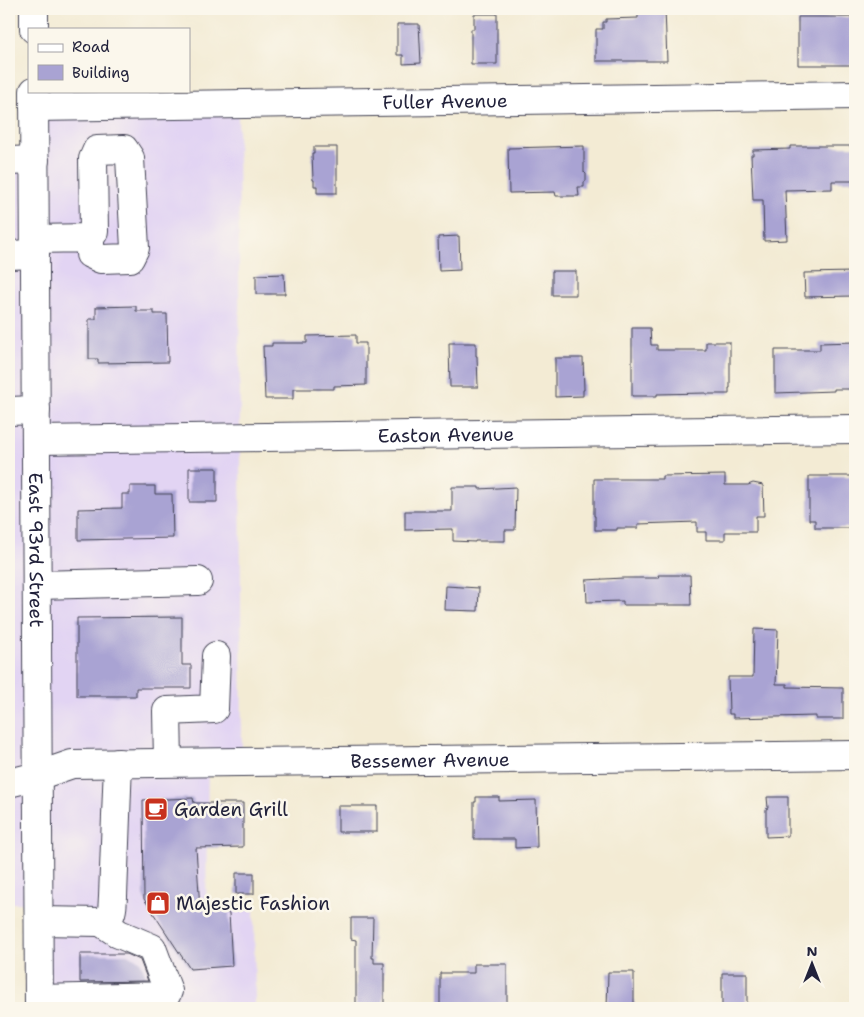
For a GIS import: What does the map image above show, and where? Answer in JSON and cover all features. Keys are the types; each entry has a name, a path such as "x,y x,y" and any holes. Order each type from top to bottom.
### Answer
{"street":[{"path":"34,9 34,28"},
{"name":"Fuller Avenue","path":"34,99 96,106 855,95"},
{"name":"East 93rd Street","path":"34,99 22,161 36,410 39,1004"},
{"path":"96,106 97,150 93,159 94,232 90,238 90,254 101,259 130,258 135,248 130,158 124,149 97,150"},
{"path":"26,249 90,238"},
{"path":"9,411 36,410"},
{"name":"Easton Avenue","path":"36,440 855,429"},
{"path":"37,585 198,581"},
{"path":"168,762 167,712 214,709 216,656"},
{"name":"Bessemer Avenue","path":"9,783 72,764 855,755"},
{"path":"39,921 101,922 108,919 112,914 118,763"},
{"path":"39,1004 166,995 168,991 152,948 119,934 101,922"}],"shaded area":[{"path":"238,104 242,762 208,762 206,907 254,907 255,1008 39,1008 38,903 9,903 9,161 35,160 34,107"}],"building":[{"path":"638,9 665,9 667,61 596,61 596,29 603,29 603,22 606,22 606,19 638,18"},
{"path":"474,14 497,14 497,64 471,64 471,29 474,29"},
{"path":"798,17 855,17 855,65 798,65"},
{"path":"397,24 419,24 421,63 403,64 403,55 397,55"},
{"path":"584,146 586,181 584,182 584,187 578,187 579,196 556,196 555,192 509,193 508,148"},
{"path":"790,146 855,146 855,181 832,181 832,189 785,190 787,240 764,241 763,200 753,200 751,155 753,155 753,150 790,149"},
{"path":"314,147 337,147 337,193 317,193 317,186 314,186 313,180 312,153 314,153"},
{"path":"459,236 460,270 439,271 438,237"},
{"path":"552,271 576,271 576,295 552,295"},
{"path":"853,272 852,296 805,297 804,273"},
{"path":"284,274 285,294 256,294 256,275"},
{"path":"136,306 136,311 154,311 154,314 167,314 168,362 98,363 98,359 89,359 89,319 96,319 96,307"},
{"path":"632,328 650,328 651,345 657,345 657,350 706,350 706,342 730,342 729,394 632,396"},
{"path":"356,335 356,343 366,343 366,385 334,386 334,389 293,389 293,399 265,399 263,346 272,346 272,343 307,343 307,336"},
{"path":"855,342 855,389 775,393 775,350 820,350 820,343"},
{"path":"449,343 476,343 478,387 450,387"},
{"path":"555,358 583,358 583,396 555,397"},
{"path":"189,468 217,468 217,502 189,502"},
{"path":"725,475 725,485 748,485 753,483 763,485 764,516 756,516 756,532 725,532 725,540 706,540 706,532 697,532 697,522 638,524 638,528 595,530 594,479 662,479 662,476"},
{"path":"809,476 855,476 855,528 815,528 815,520 809,520"},
{"path":"130,486 155,486 155,494 172,494 173,538 78,540 78,509 122,508 122,494 130,494"},
{"path":"452,487 479,487 479,489 516,487 515,530 505,530 505,541 475,542 453,541 453,529 405,530 405,511 452,511"},
{"path":"658,575 690,575 691,605 623,605 623,601 587,602 586,580 659,578"},
{"path":"446,586 479,588 478,611 445,610"},
{"path":"182,617 182,665 191,665 191,688 136,688 136,696 77,696 77,618"},
{"path":"754,629 778,630 776,684 787,684 787,687 843,688 843,719 816,719 816,716 733,718 733,714 729,714 728,677 753,677"},
{"path":"476,797 499,797 499,801 536,800 537,847 515,848 515,839 474,839 474,802 476,802"},
{"path":"767,797 788,797 788,836 766,837"},
{"path":"193,798 194,803 243,803 243,847 196,848 200,909 229,913 232,966 190,969 144,899 143,800"},
{"path":"338,806 377,806 377,832 338,832"},
{"path":"236,873 254,873 254,894 236,894"},
{"path":"351,918 373,918 372,958 374,958 374,963 384,963 384,1008 356,1008 356,940 351,939"},
{"path":"80,954 127,954 140,960 148,981 80,982"},
{"path":"474,964 507,964 507,1008 440,1008 440,973 474,973"},
{"path":"608,972 634,972 634,1008 607,1008"},
{"path":"722,973 747,973 747,1008 722,1008"}],"place":[{"name":"Garden Grill","path":"156,809"},
{"name":"Majestic Fashion","path":"158,903"}]}
